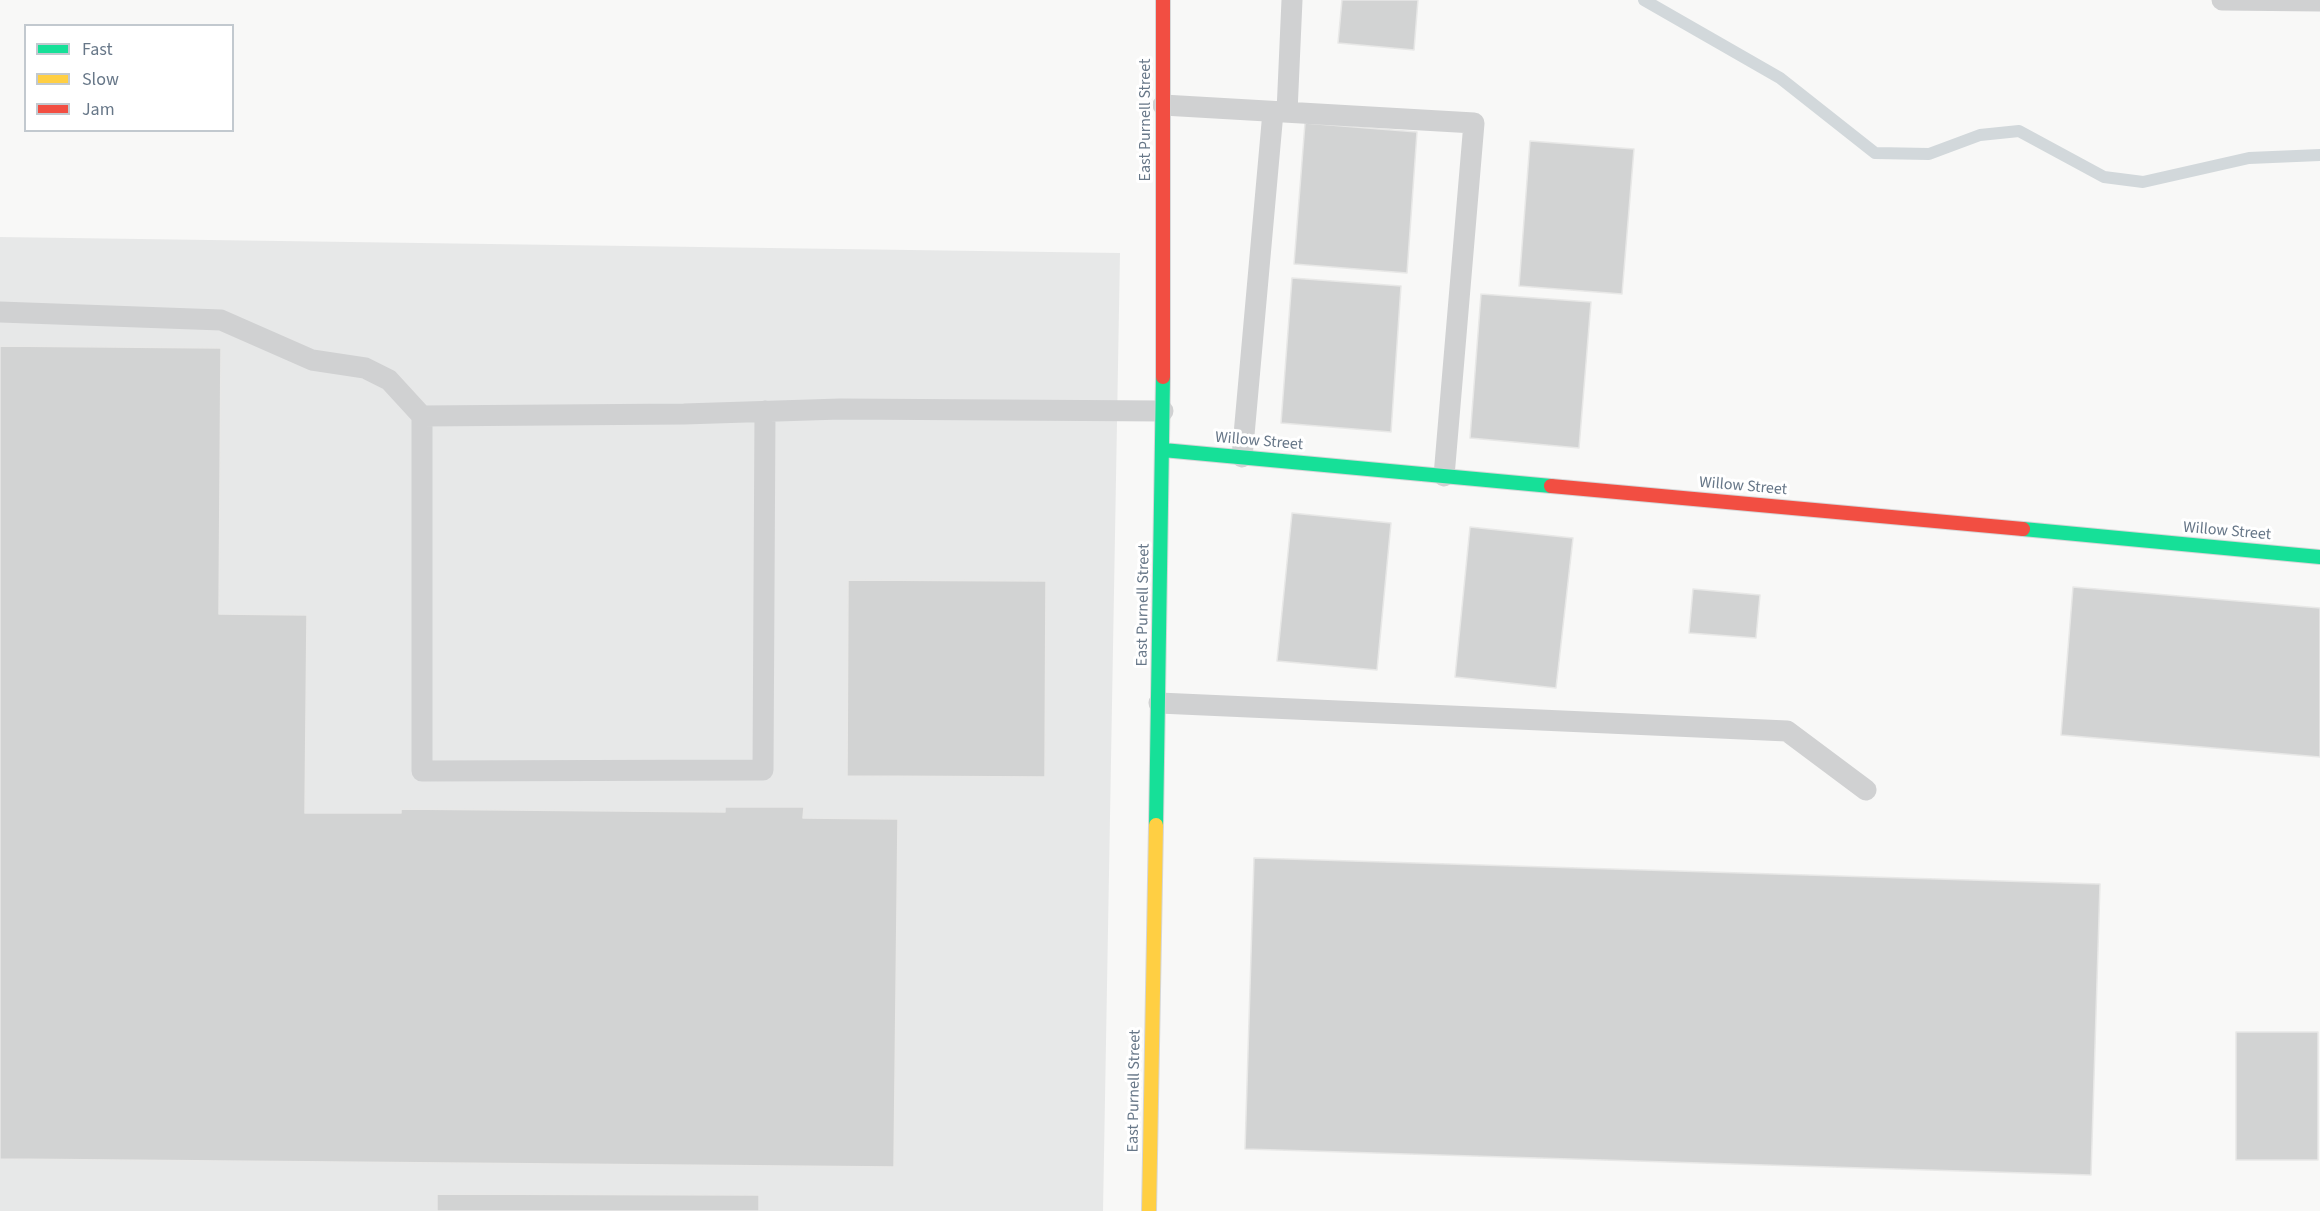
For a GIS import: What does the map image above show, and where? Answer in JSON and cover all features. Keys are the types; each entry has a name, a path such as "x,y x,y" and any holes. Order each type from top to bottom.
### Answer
{"street":[{"name":"East Purnell Street","path":"1149,1211 1163,450 1163,0"},
{"name":"Willow Street","path":"1163,450 2320,557"}],"lane":[{"path":"1242,458 1292,0"},
{"path":"2222,0 2320,1"},
{"path":"1163,105 1474,123 1444,476"},
{"path":"0,312 221,320 312,360 365,368 389,381 422,416 423,771 763,770 765,411"},
{"path":"422,416 840,409 1163,411"},
{"path":"1159,703 1787,731 1866,790"}],"shaded area":[{"path":"0,237 1120,253 1103,1211 0,1211"}],"building":[{"path":"1342,0 1418,0 1414,50 1338,43"},
{"path":"1305,123 1417,132 1407,273 1294,264"},
{"path":"1530,141 1634,149 1622,294 1519,286"},
{"path":"1292,278 1401,286 1391,432 1281,423"},
{"path":"1481,294 1591,302 1579,448 1470,438"},
{"path":"0,346 221,348 219,614 307,615 305,813 401,813 401,809 725,812 725,807 804,807 803,818 898,819 894,1167 0,1159"},
{"path":"1292,513 1391,523 1377,670 1277,661"},
{"path":"1470,527 1573,538 1556,688 1455,677"},
{"path":"848,580 1046,581 1045,777 847,776"},
{"path":"2073,587 2320,608 2320,757 2061,735"},
{"path":"1693,589 1760,595 1756,638 1689,633"},
{"path":"1254,858 2100,884 2091,1175 1245,1149"},
{"path":"2236,1032 2318,1032 2318,1160 2236,1160"},
{"path":"437,1194 759,1195 759,1211 437,1211"}],"waterway":[{"path":"1644,0 1780,78 1875,153 1929,154 1980,135 2019,131 2104,177 2143,182 2249,158 2320,155"}],"traffic: fast":[{"path":"1156,825 1163,377"},
{"path":"1163,450 1551,486"},
{"path":"2023,529 2320,557"}],"traffic: slow":[{"path":"1149,1211 1156,825"}],"traffic: jam":[{"path":"1163,0 1163,377"},
{"path":"1551,486 2023,529"}]}
